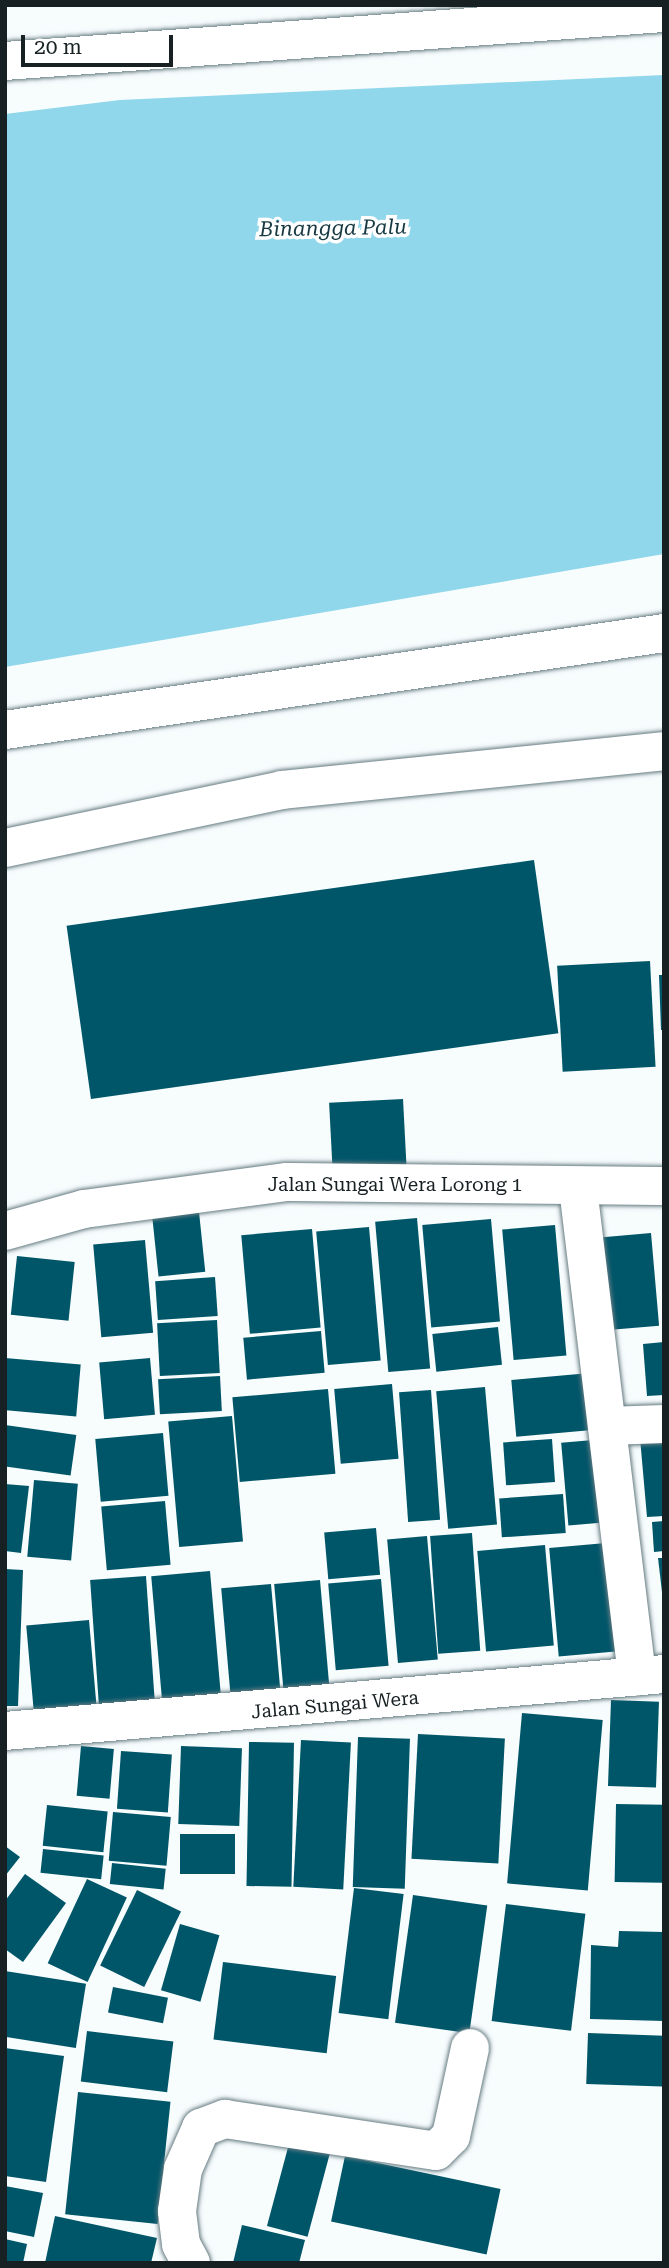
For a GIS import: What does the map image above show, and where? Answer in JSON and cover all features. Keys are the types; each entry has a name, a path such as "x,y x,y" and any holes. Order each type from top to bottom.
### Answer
{"street":[{"path":"5,61 664,13"},
{"path":"5,730 664,633"},
{"path":"5,848 282,790 664,751"},
{"name":"Jalan Sungai Wera Lorong 1","path":"5,1231 84,1209 287,1182 579,1188 664,1186"},
{"path":"579,1188 607,1426 650,1675"},
{"path":"607,1426 664,1424"},
{"name":"Jalan Sungai Wera","path":"5,1731 650,1675"},
{"path":"191,2263 181,2244 177,2211 183,2169 201,2128 225,2119 436,2151 451,2136 470,2048"}],"water":[{"name":"Binangga Palu","path":"664,75 664,554 5,667 5,114 120,100"}],"building":[{"path":"534,860 558,1033 91,1099 67,926"},
{"path":"650,961 656,1067 563,1072 557,966"},
{"path":"659,975 664,975 664,1030 661,1030"},
{"path":"403,1099 407,1166 333,1170 329,1103"},
{"path":"199,1212 205,1272 159,1277 152,1217"},
{"path":"417,1218 430,1368 388,1372 375,1222"},
{"path":"491,1219 500,1322 431,1328 422,1225"},
{"path":"555,1225 566,1356 514,1360 502,1230"},
{"path":"369,1227 381,1360 328,1365 316,1232"},
{"path":"312,1229 321,1328 250,1334 241,1235"},
{"path":"651,1233 659,1326 605,1330 597,1238"},
{"path":"145,1240 153,1333 101,1337 93,1245"},
{"path":"17,1256 75,1262 69,1321 11,1315"},
{"path":"215,1277 218,1316 158,1320 155,1281"},
{"path":"217,1320 220,1373 160,1376 157,1323"},
{"path":"498,1327 502,1365 436,1372 432,1334"},
{"path":"321,1331 325,1373 247,1380 243,1338"},
{"path":"664,1342 664,1395 647,1396 643,1344"},
{"path":"5,1358 81,1365 76,1416 5,1410"},
{"path":"150,1358 155,1415 104,1419 99,1362"},
{"path":"590,1373 595,1430 516,1437 511,1380"},
{"path":"220,1376 222,1411 160,1414 158,1379"},
{"path":"392,1384 399,1459 341,1464 334,1389"},
{"path":"485,1387 497,1524 448,1529 436,1391"},
{"path":"328,1389 335,1474 240,1482 232,1397"},
{"path":"431,1390 440,1520 408,1522 399,1392"},
{"path":"232,1416 243,1542 179,1547 168,1422"},
{"path":"5,1425 76,1435 71,1476 5,1466"},
{"path":"163,1433 168,1496 101,1502 95,1439"},
{"path":"664,1436 664,1516 647,1517 640,1438"},
{"path":"552,1439 555,1482 506,1485 503,1442"},
{"path":"605,1439 612,1522 568,1526 561,1443"},
{"path":"34,1480 78,1484 71,1561 27,1557"},
{"path":"5,1484 29,1486 21,1553 5,1551"},
{"path":"563,1494 566,1533 502,1537 499,1498"},
{"path":"165,1501 171,1565 107,1570 101,1507"},
{"path":"664,1521 664,1551 654,1552 652,1522"},
{"path":"376,1528 380,1575 328,1579 324,1533"},
{"path":"472,1533 480,1651 438,1654 430,1536"},
{"path":"427,1536 438,1660 398,1663 387,1539"},
{"path":"606,1543 615,1652 559,1657 549,1548"},
{"path":"545,1545 554,1646 486,1652 477,1551"},
{"path":"658,1558 664,1558 664,1592 662,1592"},
{"path":"5,1569 23,1570 18,1706 5,1706"},
{"path":"210,1571 222,1704 163,1710 151,1576"},
{"path":"146,1576 155,1705 99,1709 90,1580"},
{"path":"381,1579 389,1666 336,1670 328,1584"},
{"path":"320,1580 329,1689 284,1693 274,1584"},
{"path":"271,1584 280,1693 231,1697 221,1588"},
{"path":"89,1620 97,1717 35,1722 26,1625"},
{"path":"611,1700 659,1702 656,1788 608,1786"},
{"path":"522,1713 603,1720 588,1890 507,1883"},
{"path":"418,1734 505,1739 498,1863 411,1859"},
{"path":"358,1737 410,1739 405,1889 353,1887"},
{"path":"301,1740 351,1743 343,1889 293,1887"},
{"path":"249,1742 294,1743 291,1887 246,1886"},
{"path":"81,1746 114,1749 110,1799 77,1796"},
{"path":"181,1746 242,1748 239,1826 178,1824"},
{"path":"121,1751 172,1755 168,1812 117,1809"},
{"path":"616,1804 664,1805 663,1883 615,1882"},
{"path":"47,1805 108,1811 103,1852 43,1846"},
{"path":"113,1812 171,1817 167,1866 109,1861"},
{"path":"180,1834 235,1834 235,1874 180,1874"},
{"path":"5,1846 20,1857 5,1876"},
{"path":"43,1849 104,1855 101,1879 40,1873"},
{"path":"112,1863 166,1869 164,1890 110,1884"},
{"path":"25,1874 66,1903 23,1962 5,1949 5,1901"},
{"path":"87,1879 127,1898 88,1982 48,1963"},
{"path":"354,1888 404,1894 388,2019 339,2013"},
{"path":"137,1890 181,1911 144,1987 100,1965"},
{"path":"413,1895 487,1905 469,2033 395,2023"},
{"path":"506,1904 585,1914 571,2031 492,2021"},
{"path":"180,1924 219,1935 200,2002 161,1990"},
{"path":"619,1931 664,1932 664,2021 590,2019 591,1945 618,1947"},
{"path":"223,1962 336,1976 327,2053 213,2039"},
{"path":"5,1971 86,1984 76,2048 5,2037"},
{"path":"113,1987 168,1998 163,2023 108,2013"},
{"path":"87,2031 173,2042 167,2092 81,2082"},
{"path":"588,2033 664,2036 662,2087 586,2084"},
{"path":"5,2048 64,2056 46,2182 5,2176"},
{"path":"78,2092 170,2102 158,2224 65,2214"},
{"path":"290,2140 331,2151 308,2237 267,2226"},
{"path":"345,2156 501,2189 487,2255 331,2222"},
{"path":"5,2186 43,2193 34,2237 5,2231"},
{"path":"55,2216 157,2238 151,2263 45,2263"},
{"path":"242,2225 305,2240 299,2263 233,2263"},
{"path":"5,2239 27,2244 23,2263 5,2263"}]}
